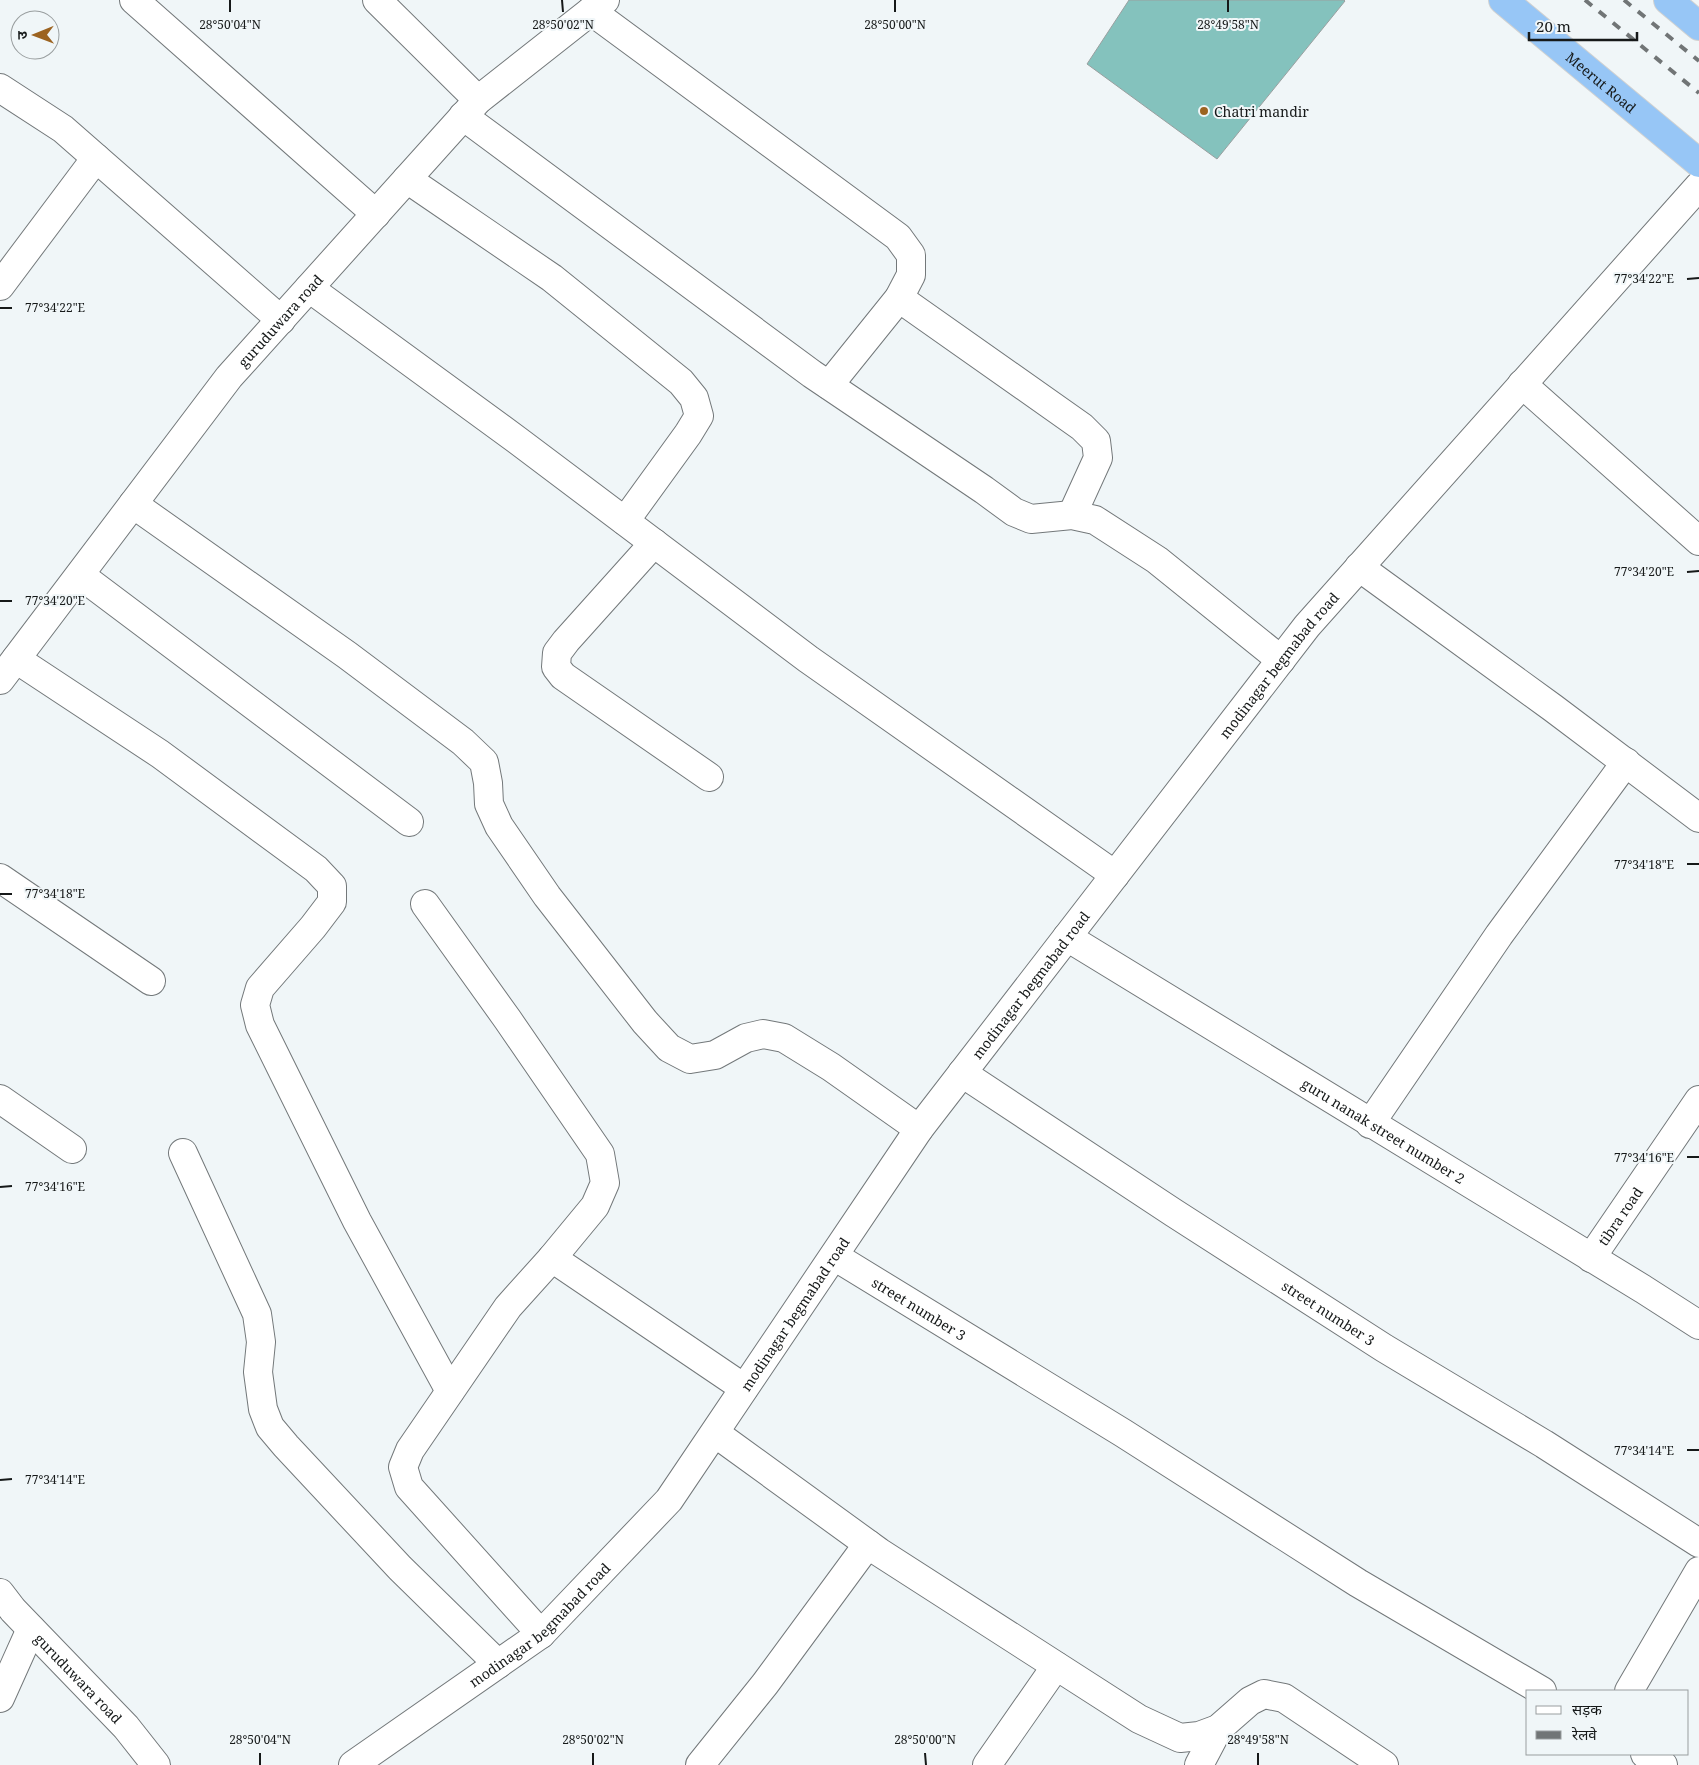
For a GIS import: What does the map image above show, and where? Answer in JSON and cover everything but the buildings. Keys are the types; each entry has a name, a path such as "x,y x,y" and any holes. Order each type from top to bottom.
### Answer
{"highway":[{"name":"Meerut Road","path":"1503,0 1699,163"},
{"path":"1668,0 1699,26"}],"street":[{"path":"134,0 376,214"},
{"path":"377,0 471,108 829,385 1014,512 1031,519 1072,515 1094,520 1157,560 1281,660"},
{"path":"598,5 898,237 911,255 911,275 899,298 829,385"},
{"name":"guruduwara road","path":"0,680 229,377 471,108 598,5"},
{"path":"0,88 63,129 281,320"},
{"path":"0,286 96,158"},
{"path":"407,179 552,278 682,382 694,398 699,416 625,521"},
{"name":"modinagar begmabad road","path":"353,1765 541,1634 669,1500 919,1129 1307,626 1699,186"},
{"path":"309,288 625,521 808,659 1115,875"},
{"path":"899,298 1074,422 1096,441 1098,458 1072,515"},
{"path":"1522,384 1699,541"},
{"path":"133,504 347,655 463,742 484,762 489,804 499,826 547,896 645,1022 669,1048 690,1059 715,1055 746,1038 763,1034 784,1038 831,1067 919,1129"},
{"path":"654,543 566,641 558,653 556,667 563,676 709,777"},
{"path":"1359,567 1626,762 1699,818"},
{"path":"80,575 409,822"},
{"path":"16,659 160,754 316,869 332,886 332,902 260,988 255,1005 260,1025 357,1221 450,1391"},
{"path":"1370,1124 1499,935 1626,762"},
{"path":"0,878 151,981"},
{"path":"425,904 600,1154 605,1182 595,1206 508,1307 410,1450 403,1467 409,1487 541,1634"},
{"name":"guru nanak street number 2","path":"1067,937 1699,1325"},
{"name":"street number 3","path":"962,1074 1384,1348 1544,1444 1699,1543"},
{"path":"0,1099 72,1149"},
{"name":"tibra road","path":"1591,1258 1699,1100"},
{"path":"183,1153 257,1314 260,1342 258,1372 263,1409 270,1427 400,1568 498,1664"},
{"name":"street number 3","path":"834,1256 1123,1433 1358,1583 1540,1690"},
{"path":"552,1258 744,1388"},
{"path":"715,1433 868,1544 1139,1719 1180,1738 1199,1736 1218,1728 1250,1701 1264,1694 1284,1698 1384,1765"},
{"path":"700,1765 765,1684 868,1544"},
{"path":"1630,1690 1699,1571"},
{"name":"guruduwara road","path":"0,1593 126,1727 156,1765"},
{"path":"0,1698 32,1628"},
{"path":"987,1765 1056,1666"},
{"path":"1200,1765 1218,1728"},
{"path":"1647,1755 1663,1765"}],"railway":[{"path":"1585,0 1699,93"},
{"path":"1624,0 1699,61"}],"place":[{"name":"Chatri mandir","path":"1204,111"}]}
